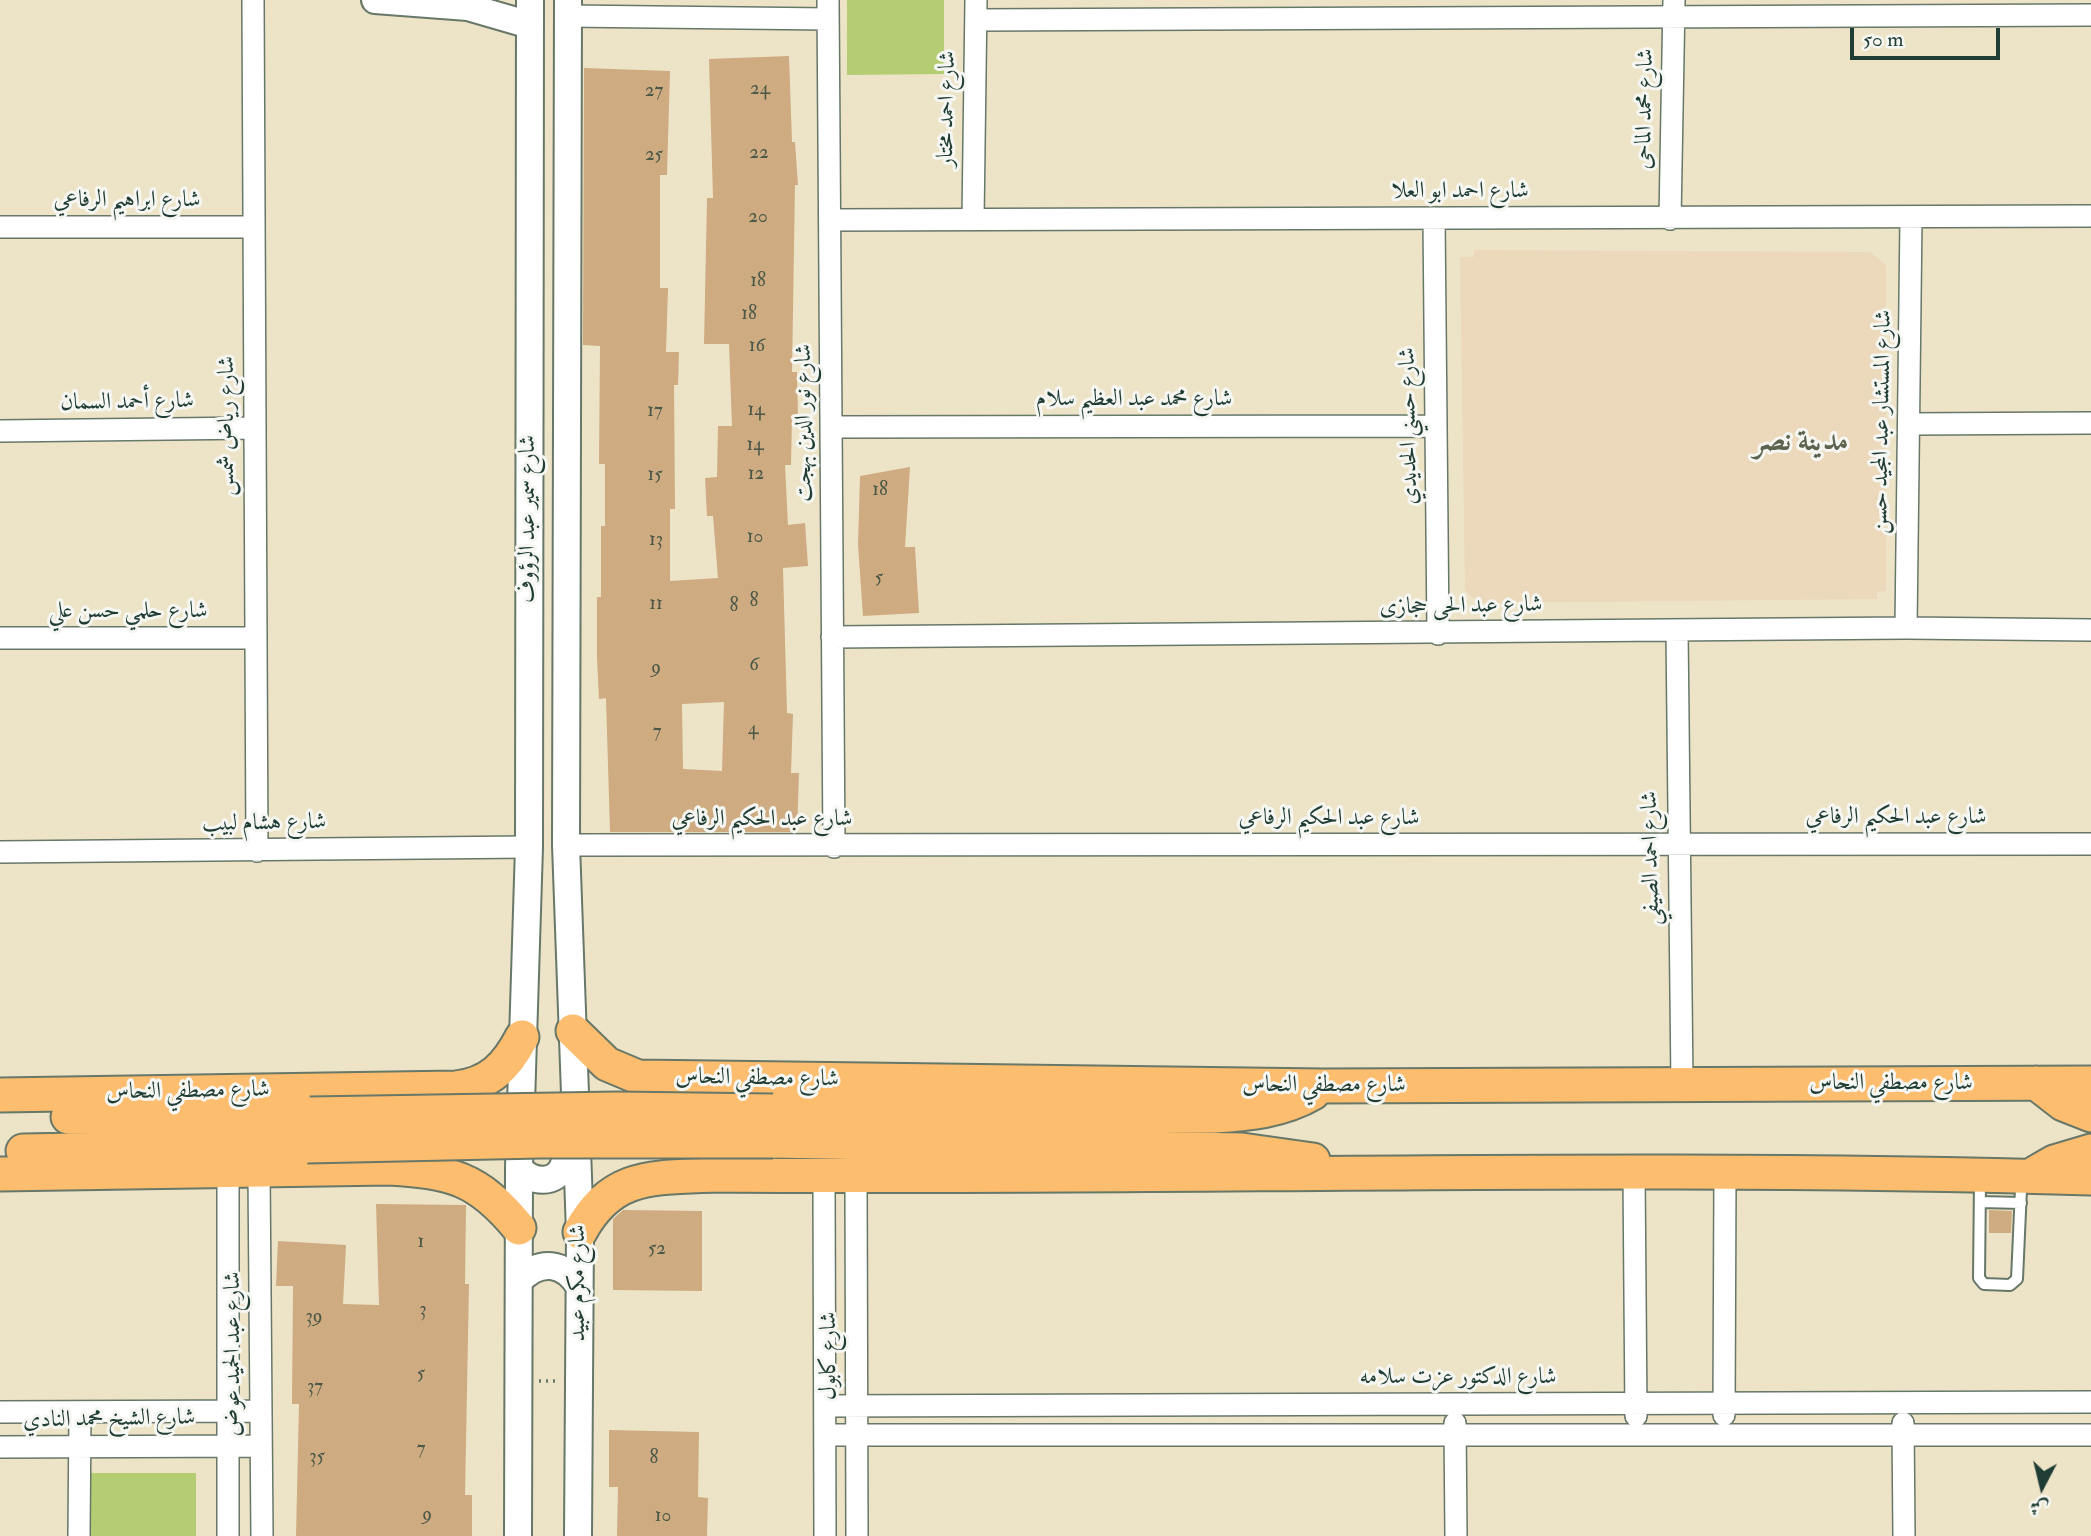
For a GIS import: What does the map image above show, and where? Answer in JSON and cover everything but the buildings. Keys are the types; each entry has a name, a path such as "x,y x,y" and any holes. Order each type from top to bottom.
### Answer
{"main road":[{"name":"شارع مصطفي النحاس","path":"573,1031 594,1053 622,1072 638,1077 1324,1086 2091,1083"},
{"name":"شارع مصطفي النحاس","path":"0,1095 456,1088 482,1082 505,1066 522,1037"},
{"path":"713,1079 694,1105 687,1132 695,1157 716,1175"},
{"path":"2036,1083 2063,1104 2091,1115"},
{"path":"0,1118 617,1109 1214,1116 1267,1110 1295,1103 1324,1086"},
{"path":"389,1168 403,1154 412,1125 407,1105 395,1089"},
{"path":"0,1151 540,1141 787,1141 1242,1150 1313,1161 1341,1175"},
{"path":"2025,1189 2054,1162 2091,1151"},
{"path":"0,1174 389,1168 434,1171 459,1177 489,1195 519,1228"},
{"path":"580,1233 600,1203 630,1183 644,1178 716,1175 1725,1173 2025,1189 2091,1178"}],"street":[{"name":"شارع رياض شمس","path":"253,0 257,851"},
{"path":"375,0 530,13"},
{"path":"568,8 828,10"},
{"name":"شارع سمير عبد الرؤوف","path":"568,8 566,845 573,1031"},
{"path":"976,10 1674,9 2091,16"},
{"name":"شارع محمد الماحى","path":"1670,219 1674,9"},
{"name":"شارع نور الدين بهجت","path":"828,10 834,847"},
{"name":"شارع احمد مختار","path":"973,219 976,10"},
{"name":"شارع سمير عبد الرؤوف","path":"522,1037 529,847 530,13"},
{"name":"شارع احمد ابو العلا","path":"830,220 2091,216"},
{"name":"شارع حسني الحديدي","path":"1434,218 1438,634"},
{"name":"شارع المستشار عبد المجيد حسن","path":"1906,628 1911,218"},
{"name":"شارع ابراهيم الرفاعي","path":"0,228 253,227"},
{"path":"1909,424 2091,424"},
{"name":"شارع محمد عبد العظيم سلام","path":"831,427 1436,426"},
{"name":"شارع أحمد السمان","path":"0,431 255,428"},
{"name":"شارع عبد الحى حجازى","path":"832,636 1438,634 1906,628 2091,630"},
{"name":"شارع احمد الصيفي","path":"1678,630 1682,1085"},
{"name":"شارع حلمي حسن علي","path":"0,638 256,638"},
{"name":"شارع عبد الحكيم الرفاعي","path":"566,845 834,847 2091,844"},
{"name":"شارع هشام لبيب","path":"0,852 529,847"},
{"name":"شارع مكرم عبيد","path":"573,1031 580,1233 578,1536"},
{"path":"518,1536 522,1037"},
{"path":"519,1167 531,1179 555,1176 564,1163 567,1129 578,1120"},
{"name":"شارع عبد الحميد عوض","path":"244,1172 260,1410 262,1536"},
{"name":"شارع عبد الحميد عوض","path":"228,1536 228,1412 244,1172"},
{"path":"1634,1173 1637,1435"},
{"path":"1723,1435 1725,1173"},
{"name":"شارع كابول","path":"840,1176 857,1406 857,1536"},
{"name":"شارع كابول","path":"825,1536 825,1406 840,1176"},
{"path":"520,1280 530,1269 544,1265 559,1266 571,1274 579,1286"},
{"name":"شارع الدكتور عزت سلامه","path":"825,1406 2091,1402"},
{"path":"1903,1403 1904,1536"},
{"path":"1454,1404 1456,1536"},
{"name":"شارع الشيخ محمد النادي","path":"0,1412 260,1410"},
{"path":"79,1536 80,1412"},
{"path":"825,1435 2091,1435"},
{"name":"شارع الشيخ محمد النادي","path":"0,1447 261,1446"}],"lane":[{"path":"1977,1188 1985,1229 1980,1281 2010,1285 2017,1279 2015,1229 2025,1189"}],"path":[{"path":"519,1380 579,1382"}],"shaded area":[{"path":"1474,250 1870,252 1886,265 1886,591 1877,592 1877,599 1478,603 1465,590 1460,257 1474,257"}],"green space":[{"path":"847,0 944,0 944,74 847,75"},
{"path":"70,1473 196,1473 196,1536 71,1536"}],"district":[{"name":"مدينة نصر","path":"1801,444"}]}
